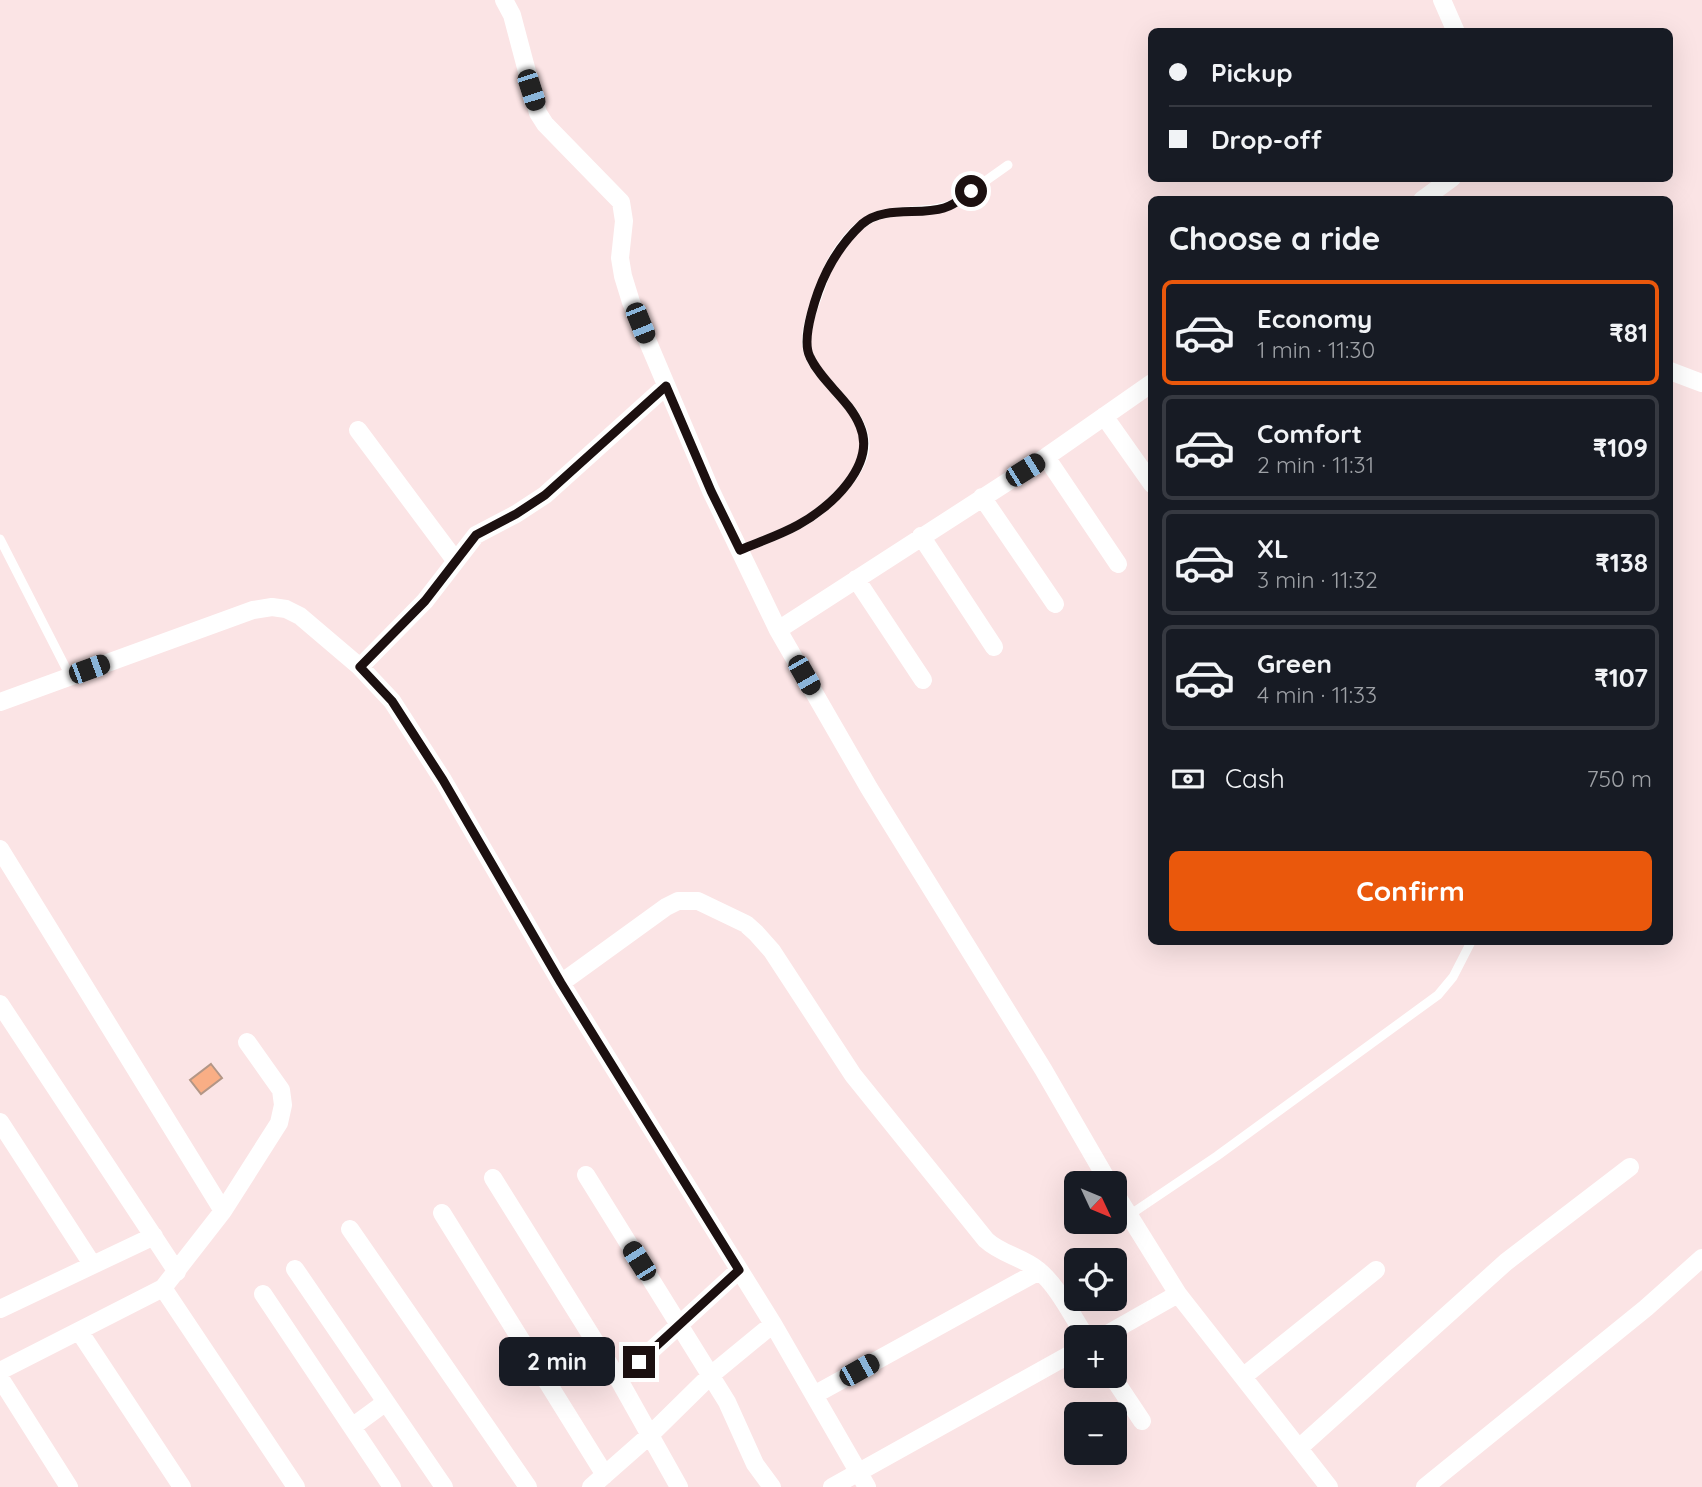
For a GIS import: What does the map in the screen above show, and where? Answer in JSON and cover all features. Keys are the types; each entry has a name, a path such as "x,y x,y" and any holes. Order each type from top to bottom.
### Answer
{"street":[{"path":"504,0 512,15 531,90 545,124 621,202 624,221 620,258 623,276 711,491 778,630 869,788 1043,1069 1102,1171"},
{"path":"1442,0 1454,28"},
{"path":"1427,196 1447,182"},
{"path":"1673,373 1702,383"},
{"path":"360,667 425,601 476,535 545,495 666,386"},
{"path":"778,630 1046,457 1148,386"},
{"path":"1104,416 1148,478"},
{"path":"358,430 455,560"},
{"path":"1046,457 1118,564"},
{"path":"982,497 1055,604"},
{"path":"921,536 994,647"},
{"path":"856,579 923,680"},
{"path":"0,702 253,610 272,607 286,609 300,616 360,667 392,701 443,780 561,983 773,1324 863,1480"},
{"path":"0,849 223,1211"},
{"path":"561,983 678,901 698,901 746,924 772,951 853,1075 986,1240 997,1250 1027,1262 1039,1271 1078,1325"},
{"path":"0,1004 177,1272"},
{"path":"0,1371 163,1288 223,1211 282,1113 281,1090 247,1042"},
{"path":"0,1122 92,1264"},
{"path":"1299,1448 1506,1262 1630,1167"},
{"path":"586,1175 711,1375 733,1413 755,1464 772,1487"},
{"path":"493,1178 619,1380 679,1487"},
{"path":"442,1213 598,1481 711,1375 773,1324"},
{"path":"1128,1216 1178,1294 1329,1487"},
{"path":"350,1229 528,1487"},
{"path":"0,1309 154,1236"},
{"path":"1425,1487 1646,1308 1702,1258"},
{"path":"295,1269 444,1487"},
{"path":"619,1380 739,1270"},
{"path":"1244,1376 1376,1270"},
{"path":"814,1395 1039,1271"},
{"path":"163,1288 296,1487"},
{"path":"263,1294 392,1487"},
{"path":"1122,1325 1178,1294"},
{"path":"79,1331 182,1487"},
{"path":"832,1487 863,1480 1064,1358"},
{"path":"0,1378 69,1487"},
{"path":"1120,1388 1142,1421"},
{"path":"352,1427 386,1402"}],"lane":[{"path":"740,550 800,525 849,483 862,460 865,446 861,428 854,414 810,357 806,345 807,331 826,272 844,243 873,217 943,209 1008,165"},
{"path":"0,539 70,676"},
{"path":"1128,1216 1217,1156 1438,995 1453,976 1469,945"}],"building":[{"path":"211,1064 222,1078 201,1094 190,1080"}],"route":[{"path":"639,1362 739,1270 561,983 443,780 386,692 360,667 425,601 476,535 532,505 545,495 666,386 711,491 740,550 800,525 849,483 862,460 865,446 854,414 819,370 806,345 807,331 826,272 844,243 873,217 943,209 971,191"}]}
